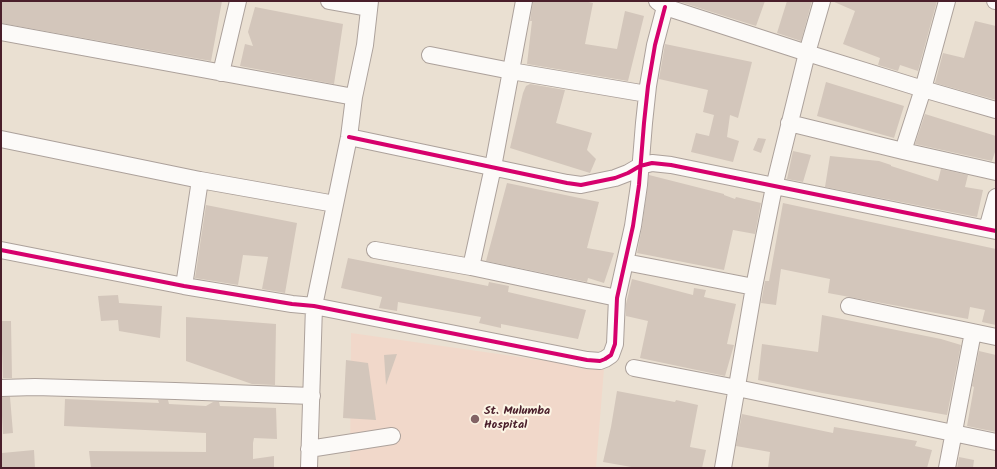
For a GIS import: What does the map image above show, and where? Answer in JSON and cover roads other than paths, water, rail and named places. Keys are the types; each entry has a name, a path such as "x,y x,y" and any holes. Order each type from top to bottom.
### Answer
{"street":[{"path":"221,73 238,1"},
{"path":"309,468 314,306 349,137 354,97 365,44 369,5 329,1"},
{"path":"472,267 493,167 524,1"},
{"path":"722,468 754,286 774,187 807,53 822,1"},
{"path":"903,151 923,89 947,1"},
{"path":"1,250 184,286 292,304 314,306 587,360 600,361 611,355 615,344 617,298 636,210 647,94 661,4 807,53 996,110"},
{"path":"1,32 354,97"},
{"path":"430,55 511,71 647,94"},
{"path":"789,123 996,172"},
{"path":"349,137 581,185 615,178 640,166 652,163 671,165 992,230 996,197"},
{"path":"1,139 200,180 335,204"},
{"path":"184,286 200,180"},
{"path":"375,250 472,267 617,298"},
{"path":"625,262 754,286"},
{"path":"849,306 996,337"},
{"path":"947,468 973,332"},
{"path":"634,368 996,442"},
{"path":"1,388 34,387 312,396"},
{"path":"309,449 392,436"}],"place":[{"name":"St. Mulumba Hospital","path":"475,419"}]}
